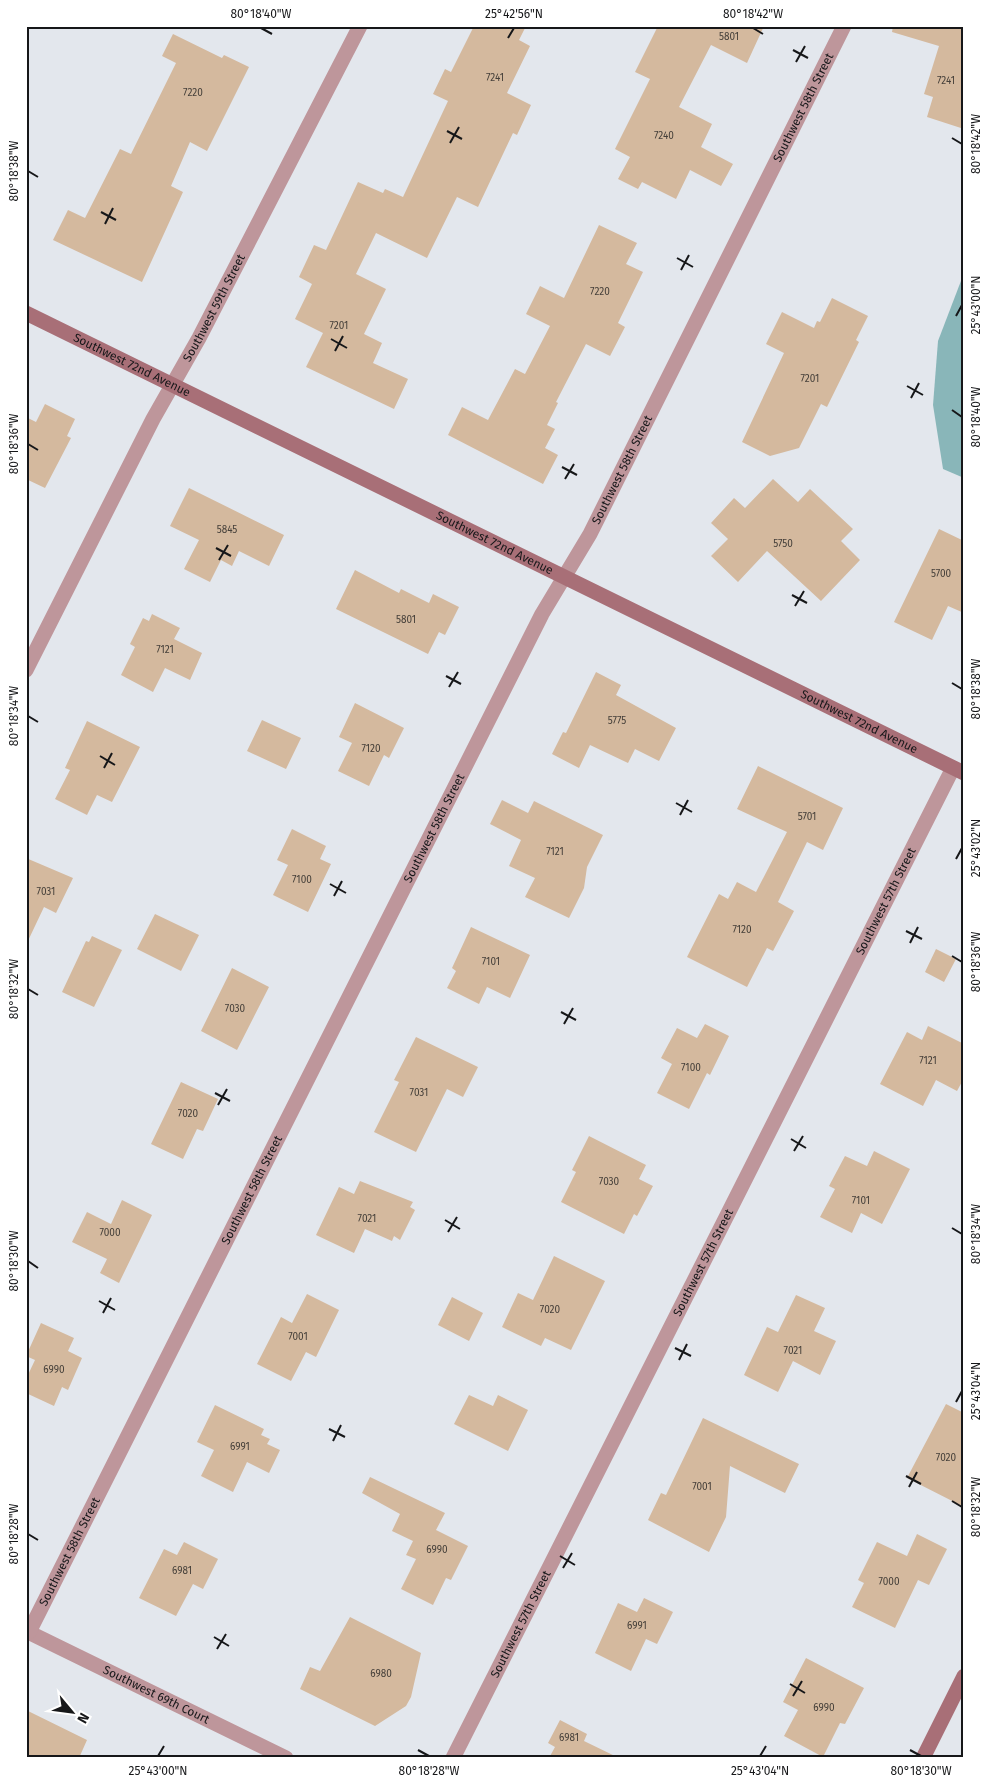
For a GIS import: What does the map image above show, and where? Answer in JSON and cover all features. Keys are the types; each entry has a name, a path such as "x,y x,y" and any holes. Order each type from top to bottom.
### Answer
{"street":[{"name":"Southwest 59th Street","path":"26,670 153,420 174,385 360,26"},
{"name":"Southwest 58th Street","path":"27,1632 542,614 590,534 844,26"},
{"name":"Southwest 72nd Avenue","path":"26,313 958,771"},
{"name":"Southwest 57th Street","path":"453,1758 958,771"},
{"name":"Southwest 69th Court","path":"27,1632 286,1758"},
{"path":"923,1758 964,1676"}],"water":[{"path":"964,273 964,478 943,469 933,405 938,341"}],"building":[{"path":"474,26 526,26 519,40 530,46 507,93 531,105 517,135 513,133 478,207 457,197 427,258 376,233 356,274 386,289 364,334 382,343 373,363 408,379 394,409 306,367 323,333 295,319 312,284 299,277 314,245 326,250 358,182 383,193 385,189 403,197 448,101 433,94 445,69 451,72"},
{"path":"658,26 764,26 747,63 711,45 679,107 712,124 701,147 733,164 721,186 690,170 676,199 642,182 638,189 618,179 630,157 615,149 650,79 635,72"},
{"path":"893,26 964,26 964,129 927,117 933,97 924,94 939,46 892,32"},
{"path":"173,34 222,58 224,55 249,67 207,151 190,142 171,186 183,192 142,282 53,240 68,210 85,218 120,149 131,154 176,63 162,56"},
{"path":"599,225 637,243 626,264 643,272 618,323 625,327 610,356 586,344 556,402 558,403 547,425 555,429 545,448 558,455 543,484 448,435 462,407 488,420 515,369 525,374 550,326 526,314 540,286 564,298"},
{"path":"832,298 868,316 856,340 859,342 827,407 821,404 799,448 770,456 742,442 784,353 766,344 782,312 814,328 817,321 820,322"},
{"path":"45,404 75,419 67,436 71,438 45,488 26,479 26,417 36,422"},
{"path":"773,479 798,502 810,489 853,529 841,541 860,560 821,601 767,551 738,582 711,556 728,539 711,523 734,498 745,508"},
{"path":"189,488 284,535 269,566 239,551 232,566 221,560 210,582 184,569 199,540 170,526"},
{"path":"939,529 964,541 964,613 948,606 932,640 894,622"},
{"path":"355,570 399,593 401,589 429,603 433,594 459,607 445,635 439,632 428,654 336,609"},
{"path":"152,614 180,628 174,639 202,653 190,680 165,668 153,692 121,675 135,647 130,644 143,618 149,621"},
{"path":"596,672 621,685 616,695 676,728 659,761 635,749 628,763 590,745 579,768 552,754 563,732 566,733"},
{"path":"355,703 404,728 389,758 384,755 369,786 338,771 352,743 339,737"},
{"path":"262,720 301,738 286,769 247,751"},
{"path":"87,721 140,747 112,802 97,795 87,815 55,799 70,770 65,768"},
{"path":"758,766 843,808 823,850 807,842 778,902 794,911 773,951 767,948 747,987 687,957 719,894 728,899 737,882 756,892 787,832 737,809"},
{"path":"502,800 528,813 534,801 603,835 587,867 584,888 569,918 525,897 535,878 509,866 521,840 490,824"},
{"path":"292,829 326,846 320,859 331,864 308,912 273,895 288,865 277,860"},
{"path":"26,858 73,878 56,913 44,907 26,945"},
{"path":"155,914 199,935 181,971 137,949"},
{"path":"471,927 530,955 510,998 487,987 479,1004 447,988 456,971 452,968"},
{"path":"92,936 122,950 94,1007 62,992 86,941 89,942"},
{"path":"936,949 956,959 944,982 925,972"},
{"path":"232,968 269,987 237,1050 201,1031"},
{"path":"705,1024 729,1036 710,1075 707,1073 689,1109 657,1093 672,1064 661,1058 677,1028 697,1038"},
{"path":"928,1026 964,1044 964,1078 957,1091 936,1080 923,1106 880,1084 907,1032 922,1040"},
{"path":"416,1037 478,1067 463,1097 447,1089 416,1152 374,1132 399,1082 394,1080"},
{"path":"181,1082 218,1099 203,1131 197,1129 183,1159 151,1144"},
{"path":"589,1136 646,1165 639,1179 653,1186 637,1216 634,1214 624,1234 561,1202 576,1172 572,1170"},
{"path":"874,1151 910,1169 882,1224 861,1213 852,1233 820,1217 835,1189 829,1186 845,1156 867,1166"},
{"path":"360,1181 413,1202 410,1207 415,1210 400,1240 394,1236 392,1241 365,1229 354,1253 316,1235 339,1187 354,1194"},
{"path":"122,1200 152,1215 119,1283 100,1273 107,1259 72,1242 87,1212 111,1224"},
{"path":"554,1256 605,1281 571,1350 545,1338 541,1346 502,1327 518,1293 533,1300"},
{"path":"307,1294 339,1310 316,1357 306,1352 291,1381 257,1364 281,1317 292,1323"},
{"path":"796,1295 825,1308 814,1331 836,1341 820,1375 793,1361 778,1392 744,1375 767,1327 778,1332"},
{"path":"452,1297 483,1313 469,1341 438,1325"},
{"path":"41,1323 74,1338 68,1351 82,1358 68,1390 62,1387 54,1406 26,1393 26,1379 35,1360 26,1356"},
{"path":"469,1395 493,1406 498,1395 528,1410 508,1451 454,1424"},
{"path":"946,1404 964,1413 964,1507 907,1478"},
{"path":"215,1405 264,1429 261,1435 270,1439 267,1444 280,1450 269,1473 247,1462 233,1492 201,1476 214,1450 197,1442"},
{"path":"703,1418 799,1464 785,1493 730,1466 726,1517 709,1552 648,1520 661,1493 666,1495"},
{"path":"370,1477 445,1513 436,1530 468,1546 451,1580 446,1578 433,1605 401,1589 416,1559 406,1555 413,1541 392,1531 400,1514 362,1493"},
{"path":"917,1534 947,1549 929,1585 918,1580 895,1628 852,1607 864,1583 858,1580 877,1542 907,1556"},
{"path":"184,1542 218,1559 203,1589 193,1584 176,1616 139,1598 164,1549 177,1555"},
{"path":"644,1598 673,1612 657,1644 646,1639 631,1671 595,1653 618,1603 637,1612"},
{"path":"350,1617 421,1653 411,1697 406,1706 375,1726 300,1689 310,1667 320,1671"},
{"path":"806,1658 864,1688 845,1724 840,1723 823,1757 784,1736 798,1710 783,1702"},
{"path":"26,1710 87,1740 79,1758 26,1758"},
{"path":"560,1720 587,1734 584,1741 619,1758 549,1758 555,1747 548,1743"}]}
